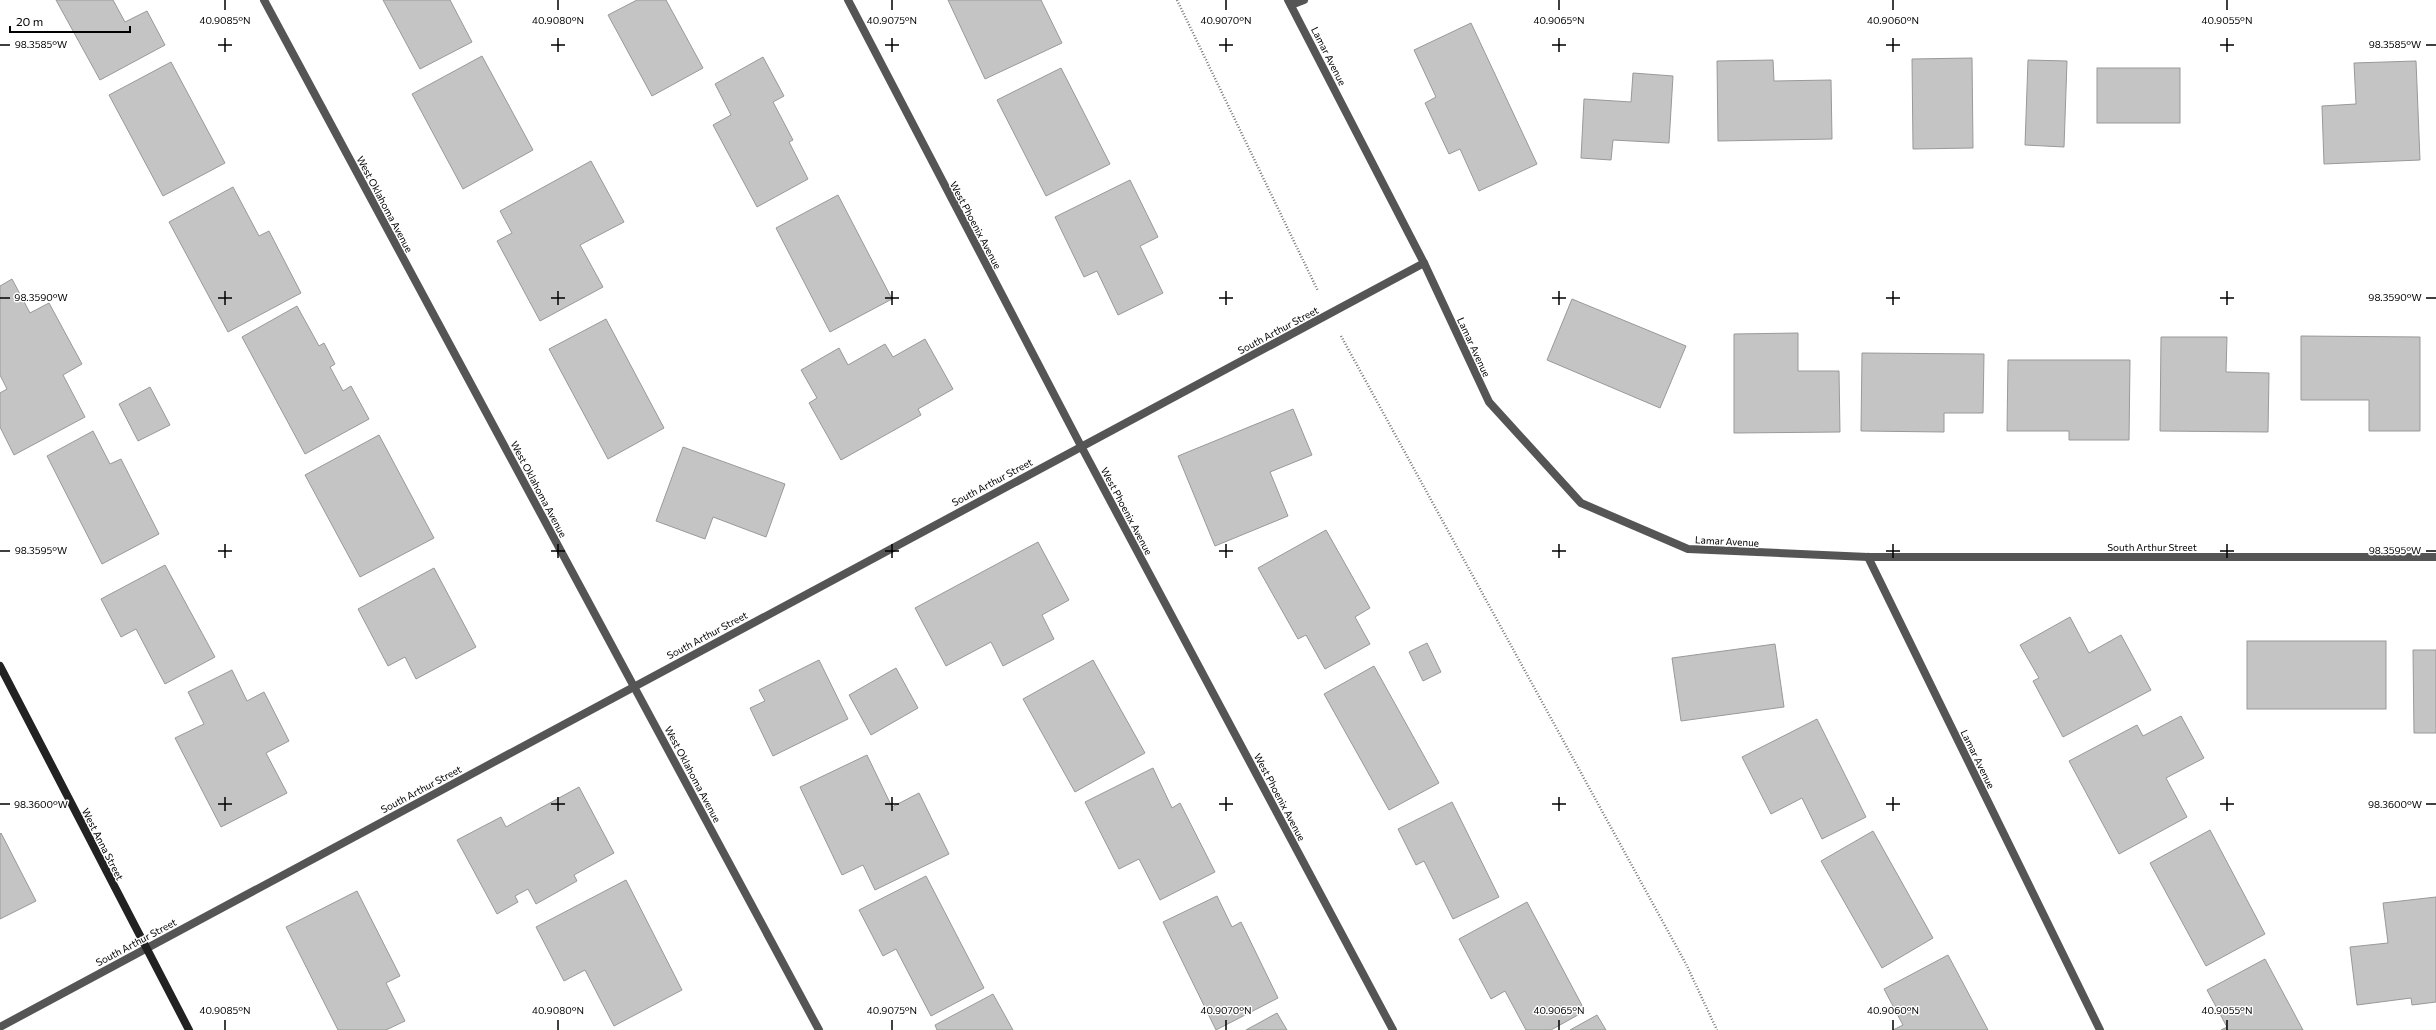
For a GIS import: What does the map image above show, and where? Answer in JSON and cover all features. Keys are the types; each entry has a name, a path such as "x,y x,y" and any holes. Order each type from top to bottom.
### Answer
{"street":[{"name":"West Oklahoma Avenue","path":"264,0 818,1030"},
{"name":"West Phoenix Avenue","path":"848,0 1081,446 1394,1030"},
{"path":"1289,2 1304,0"},
{"name":"Lamar Avenue","path":"1289,2 1424,263 1489,402 1581,503 1688,549 1868,557 2100,1030"},
{"name":"South Arthur Street","path":"0,1027 1424,263"},
{"name":"South Arthur Street","path":"1868,557 2436,557"},
{"name":"West Anna Street","path":"0,666 145,949 189,1030"}],"path":[{"path":"1177,0 1329,314 1686,964 1717,1030"}],"building":[{"path":"56,0 113,0 125,22 147,11 165,45 100,80"},
{"path":"383,0 450,0 472,42 420,69"},
{"path":"637,0 666,0 703,68 652,96 608,15"},
{"path":"948,0 1041,0 1062,43 985,79"},
{"path":"1471,23 1537,164 1479,191 1460,149 1449,154 1425,103 1436,97 1414,50"},
{"path":"482,56 533,150 463,189 412,94"},
{"path":"763,57 784,96 773,102 793,140 789,142 808,179 757,207 713,125 731,115 715,84"},
{"path":"1972,58 1973,148 1913,149 1912,59"},
{"path":"1773,60 1774,81 1831,80 1832,139 1718,141 1717,61"},
{"path":"2028,60 2067,61 2064,147 2025,145"},
{"path":"2416,61 2420,160 2324,164 2322,106 2356,104 2354,63"},
{"path":"171,62 225,163 163,196 109,95"},
{"path":"1061,68 1110,164 1046,196 997,100"},
{"path":"2097,68 2180,68 2180,123 2097,123"},
{"path":"1633,73 1673,76 1669,143 1613,140 1611,160 1581,158 1584,99 1631,102"},
{"path":"591,161 624,222 580,245 603,287 540,321 497,241 512,233 500,211"},
{"path":"1130,180 1158,237 1140,246 1163,293 1118,315 1097,271 1084,277 1055,217"},
{"path":"233,187 259,236 269,231 301,293 228,332 169,222"},
{"path":"838,195 892,299 830,332 776,228"},
{"path":"12,279 30,313 49,303 82,364 63,375 85,417 14,455 0,427 0,393 7,389 0,375 0,286"},
{"path":"1572,299 1686,346 1660,408 1547,360"},
{"path":"297,306 319,346 324,343 335,364 330,367 343,391 351,386 369,419 305,454 242,337"},
{"path":"606,319 664,428 608,459 549,349"},
{"path":"1798,333 1798,371 1839,371 1840,432 1734,433 1734,334"},
{"path":"2301,336 2420,337 2420,431 2369,431 2369,400 2301,400"},
{"path":"2161,337 2227,337 2226,372 2269,373 2268,432 2160,431"},
{"path":"925,339 953,389 918,409 921,415 841,460 809,403 817,398 801,370 839,348 848,365 885,344 893,357"},
{"path":"1862,353 1984,354 1983,413 1944,413 1944,432 1861,431"},
{"path":"2008,360 2130,360 2129,440 2069,440 2069,431 2007,431"},
{"path":"150,387 170,425 138,441 119,404"},
{"path":"1293,409 1312,455 1270,472 1288,516 1215,546 1178,456"},
{"path":"93,431 110,464 121,459 159,534 102,564 47,456"},
{"path":"379,435 434,538 360,577 305,475"},
{"path":"683,447 785,484 766,537 713,517 705,539 656,521"},
{"path":"1326,530 1370,608 1355,617 1370,644 1325,669 1306,635 1298,639 1258,568"},
{"path":"1038,542 1069,600 1042,615 1054,639 1003,666 991,642 946,666 915,608"},
{"path":"165,565 215,657 165,684 136,629 121,637 101,599"},
{"path":"434,568 476,647 416,679 405,657 388,666 358,609"},
{"path":"2070,617 2089,653 2121,635 2151,690 2063,737 2033,681 2039,678 2020,645"},
{"path":"2247,641 2386,641 2386,709 2247,709"},
{"path":"1427,643 1441,672 1423,681 1409,652"},
{"path":"1775,644 1784,707 1681,721 1672,658"},
{"path":"2413,650 2436,650 2436,733 2414,733"},
{"path":"819,660 848,719 773,756 750,708 765,701 759,690"},
{"path":"1093,660 1145,753 1075,792 1023,699"},
{"path":"1374,666 1439,783 1389,810 1324,694"},
{"path":"896,668 918,708 871,735 849,695"},
{"path":"232,670 247,701 264,692 289,741 266,753 287,793 221,827 175,738 204,724 188,692"},
{"path":"2181,716 2204,758 2166,778 2187,817 2119,854 2069,761 2137,725 2143,736"},
{"path":"1817,719 1866,817 1822,839 1802,798 1771,814 1742,757"},
{"path":"867,755 892,807 919,793 949,854 875,890 863,865 842,875 800,787"},
{"path":"1153,768 1172,808 1180,803 1215,872 1160,900 1139,859 1119,869 1085,802"},
{"path":"579,787 614,853 574,875 577,881 536,904 528,889 515,896 518,902 497,914 457,840 501,817 506,827"},
{"path":"1452,802 1499,897 1453,919 1424,861 1416,865 1398,829"},
{"path":"2210,830 2265,934 2206,966 2150,863"},
{"path":"1873,831 1933,938 1882,968 1821,861"},
{"path":"1,833 36,901 0,919 0,834"},
{"path":"926,876 984,988 931,1016 896,949 883,956 859,910"},
{"path":"626,880 682,990 614,1026 585,970 564,981 536,927"},
{"path":"357,891 400,976 386,983 405,1021 386,1030 338,1030 286,927"},
{"path":"1217,896 1232,927 1241,922 1278,998 1216,1030 1163,922"},
{"path":"2436,897 2436,1002 2412,1005 2411,998 2357,1005 2350,947 2388,943 2383,903"},
{"path":"1527,902 1585,1011 1551,1030 1526,1030 1505,991 1491,999 1459,939"},
{"path":"1948,955 1988,1030 1893,1030 1903,1025 1884,989"},
{"path":"2265,959 2303,1030 2221,1030 2227,1027 2207,990"},
{"path":"993,994 1013,1030 937,1030 935,1025"},
{"path":"1277,1013 1287,1030 1246,1030"},
{"path":"1597,1015 1606,1030 1570,1030"}]}
